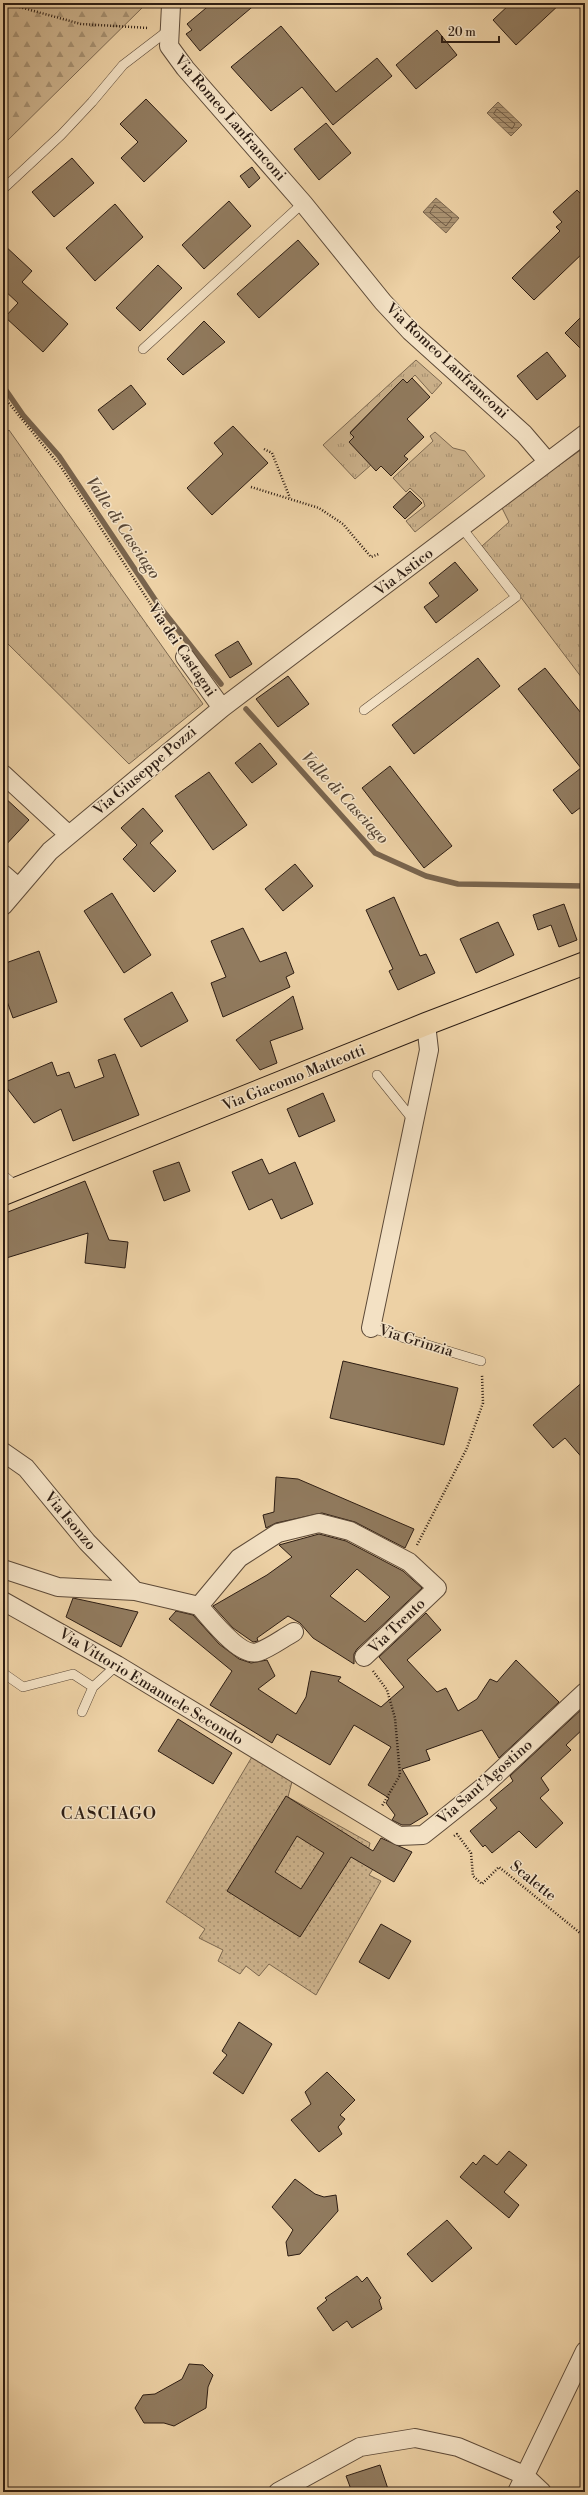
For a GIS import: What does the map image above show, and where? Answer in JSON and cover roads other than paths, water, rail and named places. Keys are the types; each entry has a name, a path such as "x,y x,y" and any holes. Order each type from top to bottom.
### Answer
{"main road":[{"name":"Via Giacomo Matteotti","path":"8,1186 585,963"}],"street":[{"name":"Via Romeo Lanfranconi","path":"173,3 171,5 169,46 185,68 303,203 383,302 410,331 508,418 548,462"},
{"name":"Via Astico","path":"222,708 585,434"},
{"name":"Via dei Castagni","path":"185,656 222,708"},
{"name":"Via Giuseppe Pozzi","path":"3,906 50,851 222,708"},
{"path":"3,774 69,835"},
{"path":"3,874 18,887"},
{"name":"Via Grinzia","path":"371,1328 429,1050 426,1024"},
{"name":"Via Isonzo","path":"3,1452 26,1468 87,1542 135,1591"},
{"name":"Via Trento","path":"198,1606 239,1558 278,1533 319,1524 350,1531 409,1562 438,1588 364,1657"},
{"path":"3,1569 58,1586 135,1591 198,1606 235,1644 248,1651 257,1652 294,1632"},
{"name":"Via Vittorio Emanuele Secondo","path":"3,1601 117,1665 374,1821"},
{"name":"Via Sant'Agostino","path":"374,1821 399,1836 423,1834 482,1788 585,1692"},
{"path":"517,2492 585,2351"},
{"path":"278,2492 360,2447 415,2438 458,2447 524,2475 542,2492"}],"lane":[{"path":"3,189 61,135 92,102 123,65 170,29"},
{"path":"143,349 303,203"},
{"path":"364,710 516,597 462,528"},
{"path":"377,1075 414,1121"},
{"name":"Via Grinzia","path":"371,1328 481,1361"},
{"path":"82,1712 93,1687 117,1665"},
{"path":"3,1673 23,1687 73,1674 93,1687"}],"water":[{"path":"498,102 522,125 511,136 487,113"},
{"path":"436,198 459,218 446,233 423,212"}],"waterway":[{"name":"Valle di Casciago","path":"3,386 23,415 59,456 160,607 221,684"},
{"name":"Valle di Casciago","path":"246,709 375,853 426,876 458,884 585,886"}],"district":[{"name":"CASCIAGO","path":"109,1814"}]}
